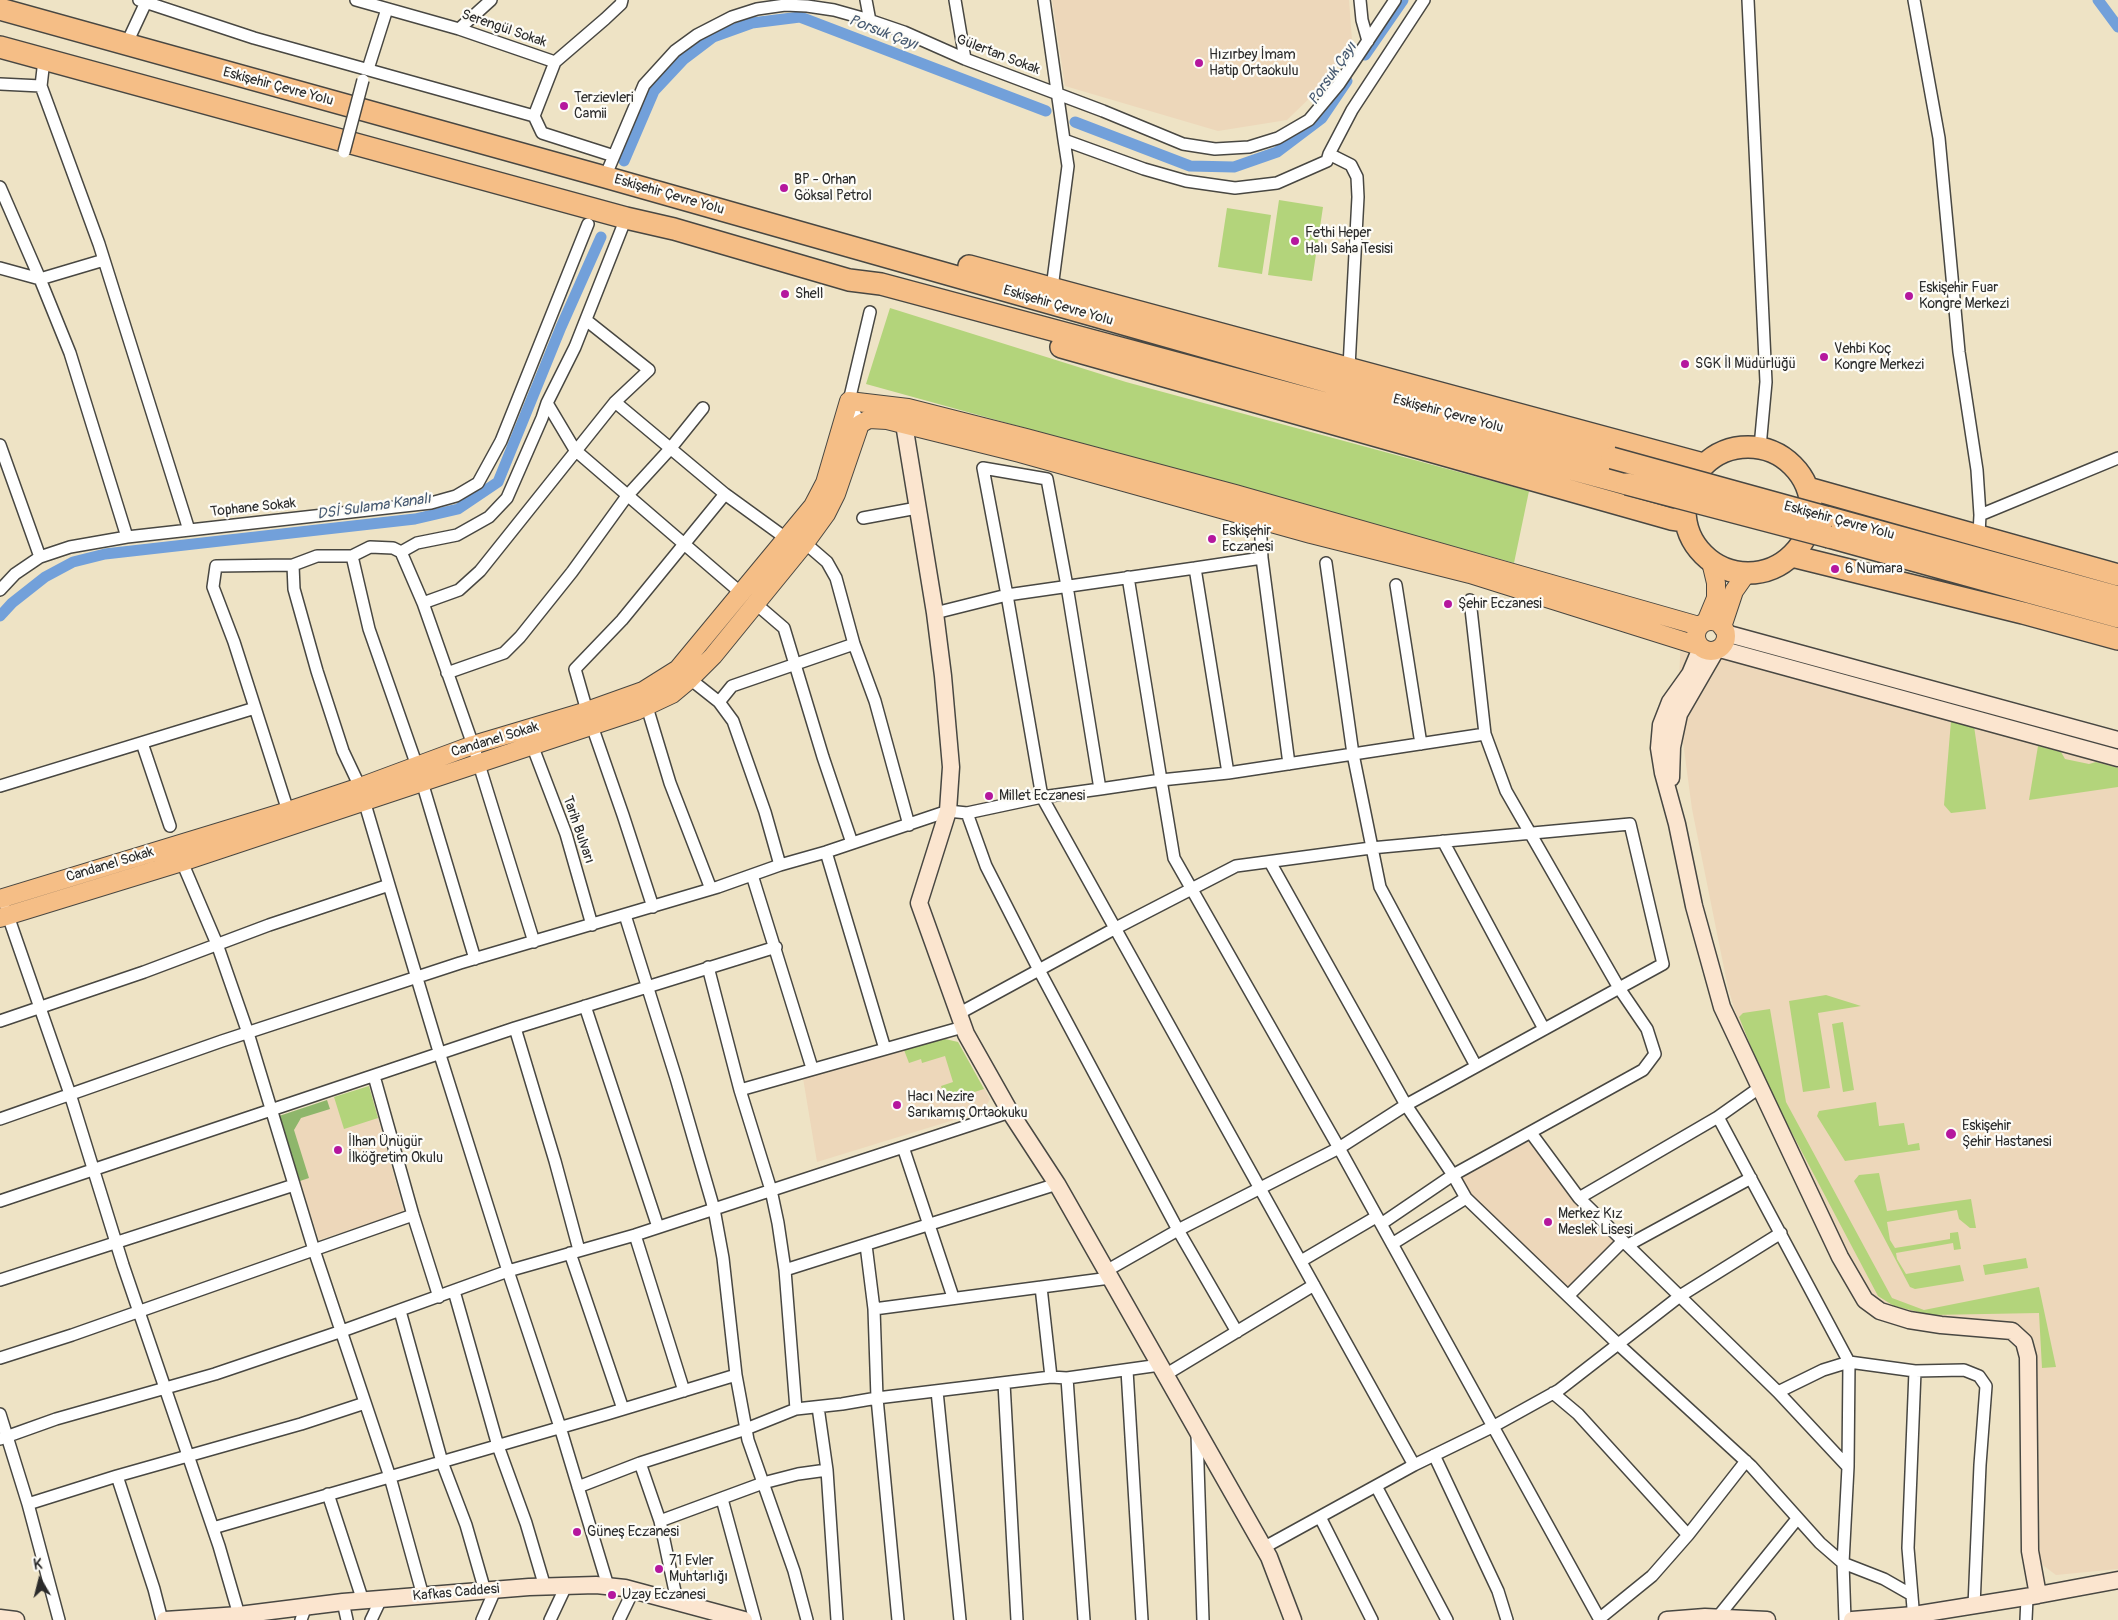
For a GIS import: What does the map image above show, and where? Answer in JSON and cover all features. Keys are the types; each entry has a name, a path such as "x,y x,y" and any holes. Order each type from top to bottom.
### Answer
{"highway":[{"name":"Eskişehir Çevre Yolu","path":"0,9 605,176 851,248 1349,388 1612,458 2118,617"},
{"name":"Eskişehir Çevre Yolu","path":"0,47 626,218 674,229 849,280 881,284 1627,484 1828,527 2118,597"},
{"path":"851,248 950,262 1349,367 1703,464"},
{"path":"881,284 961,320 1671,519 1685,520"},
{"path":"1740,447 1760,447 1780,455 1797,469 1808,488 1812,506 1810,524 1803,541 1792,556 1778,566 1762,572 1746,574 1727,570 1711,562 1698,551 1690,536 1685,520 1684,500 1691,481 1703,464 1720,452 1740,447"},
{"path":"1808,488 1979,525 2118,575"},
{"path":"1792,556 2023,613 2118,639"}],"main road":[{"name":"Candanel Sokak","path":"420,774 473,745 589,718 643,691 678,669 813,506 825,483 849,401"},
{"path":"849,401 908,408 1035,440 1244,497 1711,638"},
{"path":"4,917 182,862 420,774 479,763 532,745 589,718 647,707 672,694 713,656 805,543 826,514 836,494 860,424 869,419 904,424 1029,456 1711,638"},
{"path":"1711,562 1716,583 1716,598 1711,638"},
{"path":"1711,638 1734,591 1746,574"},
{"name":"Candanel Sokak","path":"1,897 288,811 362,794"}],"street":[{"name":"Serengül Sokak","path":"356,0 459,29 555,62"},
{"path":"459,29 491,0"},
{"path":"614,156 542,132 534,116 555,62 605,19 622,0"},
{"path":"866,0 870,21"},
{"path":"955,0 965,59"},
{"path":"1044,0 1068,166 1052,288"},
{"path":"1360,0 1362,20 1368,42"},
{"name":"Gülertan Sokak","path":"605,176 644,85 675,51 697,35 732,17 774,3 834,10 904,32 965,59 1059,94 1183,144 1215,149 1249,147 1278,138 1309,120 1339,84 1396,0"},
{"path":"1064,140 1186,182 1235,188 1277,182 1328,161 1329,154 1352,110 1424,0"},
{"path":"1748,0 1766,382 1760,447"},
{"path":"1914,0 1939,138 1959,352 1978,470 1979,525 2118,458"},
{"path":"126,45 144,1 366,75 534,116"},
{"path":"344,152 366,75 388,9"},
{"path":"44,60 41,86 104,260 189,530"},
{"path":"0,84 41,86"},
{"path":"1329,154 1351,164 1357,176 1358,197 1349,367"},
{"path":"0,187 70,353 127,537"},
{"path":"401,552 417,543 457,535 489,517 507,498 547,403 586,320 626,218"},
{"name":"Tophane Sokak","path":"0,590 15,574 40,557 70,546 127,537 431,503 456,496 478,483 501,441 588,224"},
{"path":"0,268 40,279 104,260"},
{"name":"Candanel Sokak","path":"849,401 870,312"},
{"path":"423,603 459,590 480,571 530,510 575,450 616,402 649,370 586,320"},
{"path":"849,401 860,424"},
{"path":"616,402 725,494 787,539"},
{"path":"547,403 575,450 741,593"},
{"path":"446,673 504,652 520,637 572,572 628,496 703,408"},
{"path":"904,424 936,613 944,676 951,767 948,811 918,903 961,1020 1010,1112 1057,1184 1263,1548 1293,1620"},
{"path":"0,445 2,458 40,557"},
{"path":"1100,789 1067,586 1047,480 983,468 1042,798 1414,1465"},
{"path":"653,907 624,815 589,718 575,669 622,620 725,494"},
{"path":"863,518 917,508"},
{"path":"1260,519 1262,558 1289,764"},
{"path":"805,543 827,562 836,578 854,644 875,701 909,825"},
{"path":"288,811 234,642 213,587 216,566 292,565 317,556 352,556 370,547 393,548 401,552 423,603 479,763 534,942"},
{"path":"352,556 369,629 420,774 474,959"},
{"path":"936,613 1007,595 1262,558"},
{"path":"1326,563 1353,754 1380,887 1476,1066"},
{"path":"292,565 294,589 317,671 343,751 362,794 440,1055 560,1428 608,1586"},
{"path":"1195,568 1228,773"},
{"path":"1128,578 1174,858 1339,1148 1599,1619 1652,1576 1688,1536 1746,1462"},
{"path":"1396,584 1421,744"},
{"path":"1301,1261 1379,1221 1453,1175 1643,1070 1655,1054 1647,1029 1619,988 1506,791 1485,734 1470,600"},
{"path":"756,604 784,628 823,757 852,843"},
{"path":"1711,638 2118,740"},
{"path":"1711,638 2118,758"},
{"path":"1711,638 1679,714 1672,747 1671,785 1694,906 1722,1007 1840,1257 1865,1300 1880,1311 1909,1320 2012,1330 2024,1342 2028,1357 2030,1552 2033,1596 2026,1620"},
{"path":"719,702 732,686 854,644"},
{"path":"690,679 719,702 733,721 766,812 780,865"},
{"path":"647,707 670,783 711,889"},
{"path":"0,786 255,708"},
{"path":"0,1119 248,1033 418,977 711,889 948,811 967,813 1100,789 1228,773 1485,734"},
{"path":"142,743 170,826"},
{"name":"Tarih Bulvarı","path":"532,745 566,834 592,925"},
{"path":"967,813 986,866 1039,970 1178,1230 1237,1332"},
{"path":"740,1090 812,1068 885,1049 961,1020 1039,970 1236,866 1371,848 1630,824 1662,964 1406,1105 1339,1148 1178,1230 1108,1275 1041,1287 953,1297 874,1309"},
{"path":"1442,841 1544,1030"},
{"path":"826,852 885,1049"},
{"path":"182,862 217,944 248,1033 314,1250 390,1477 423,1596"},
{"path":"1270,862 1406,1105 1453,1175 1466,1198 1619,1345 1746,1462 1820,1543 1843,1563 1884,1580 1912,1595"},
{"path":"752,875 812,1068"},
{"path":"0,1021 389,885"},
{"path":"1,897 4,917 41,1007 116,1242 213,1528 238,1618"},
{"path":"625,915 714,1209 723,1258 736,1375 746,1430 794,1571 807,1620"},
{"path":"0,1201 440,1055 515,1028 708,967 776,948"},
{"path":"708,967 740,1090 771,1190 778,1223 785,1270 796,1409"},
{"path":"585,1006 658,1227"},
{"path":"515,1028 555,1161 574,1252 623,1409"},
{"path":"374,1076 413,1216 439,1297"},
{"path":"1580,1198 1718,1117 1759,1088"},
{"path":"4,1438 56,1419 166,1389 342,1331 508,1271 635,1235 1010,1112"},
{"path":"1718,1117 1849,1362 1848,1467 1843,1563 1845,1620"},
{"path":"1532,1133 1580,1198 1778,1392 1848,1467"},
{"path":"902,1147 953,1297"},
{"path":"1568,1296 1626,1243 1751,1178"},
{"path":"785,1270 866,1246 1057,1184"},
{"path":"0,1280 294,1185"},
{"path":"1392,1244 1466,1198"},
{"path":"0,1358 72,1335 413,1216"},
{"path":"1263,1548 1414,1465 1494,1426 1553,1393 1619,1345 1680,1296 1781,1234"},
{"path":"635,1235 684,1391"},
{"path":"866,1246 874,1309 877,1398 898,1620"},
{"path":"578,1487 640,1463 746,1430 796,1409 1051,1377 1067,1378 1127,1370 1162,1370 1237,1332 1314,1285"},
{"path":"1041,1287 1051,1377"},
{"path":"454,1291 498,1446 526,1523 545,1587"},
{"path":"400,1311 442,1462 490,1591 482,1620"},
{"path":"1778,1392 1823,1370 1849,1362 1915,1371 1964,1370 1979,1376 1986,1386 1980,1465 1974,1606"},
{"path":"1127,1370 1142,1620"},
{"path":"1914,1618 1908,1548 1915,1371"},
{"path":"213,1528 736,1375"},
{"path":"1067,1378 1084,1620"},
{"path":"1004,1384 1017,1620"},
{"path":"937,1391 960,1620"},
{"path":"1553,1393 1578,1414 1688,1536"},
{"path":"28,1504 365,1403"},
{"path":"818,1407 827,1470 836,1620"},
{"path":"0,1414 4,1438 28,1504 60,1620"},
{"path":"1197,1432 1203,1620"},
{"path":"1434,1455 1498,1591 1507,1620"},
{"path":"640,1463 660,1521 677,1601"},
{"path":"660,1521 763,1483 798,1474 827,1470"},
{"path":"117,1476 154,1589 169,1620"},
{"path":"1376,1486 1447,1620"},
{"path":"328,1494 364,1601"},
{"path":"722,1499 755,1620"},
{"path":"1320,1517 1372,1620"},
{"path":"1709,1618 1797,1519"},
{"path":"1852,1620 1914,1618 2118,1580"},
{"path":"550,1620 566,1586"},
{"name":"Kafkas Caddesi","path":"169,1620 238,1618 304,1613 343,1602 566,1586 608,1586 634,1590 677,1601 714,1616 744,1620"},
{"path":"619,1620 634,1590"},
{"path":"371,1620 381,1599"},
{"path":"343,1602 347,1620"},
{"path":"0,1618 16,1620"},
{"path":"1667,1620 1709,1618 1767,1620"}],"shaded area":[{"name":"Hızırbey İmam Hatip Ortaokulu","path":"1052,0 1349,0 1352,40 1320,88 1287,120 1218,131 1065,86"},
{"name":"Eskişehir Şehir Hastanesi","path":"1681,634 2118,762 2118,1569 2056,1575 2040,1563 2037,1375 2034,1339 2015,1324 1943,1323 1873,1304 1759,1089 1728,988 1692,809 1678,705"},
{"name":"Hacı Nezire Sarıkamış Ortaokuku","path":"945,1039 958,1042 990,1099 983,1111 817,1162 803,1078"},
{"name":"İlhan Ünügür İlköğretim Okulu","path":"369,1086 404,1212 319,1240 279,1116"},
{"name":"Merkez Kız Meslek Lisesi","path":"1529,1141 1574,1203 1617,1242 1567,1288 1472,1196 1461,1178"}],"green space":[{"name":"Fethi Heper Halı Saha Tesisi","path":"1279,200 1323,207 1312,281 1268,275"},
{"path":"1227,208 1271,215 1262,274 1218,267"},
{"path":"890,308 1126,382 1529,491 1514,563 866,384"},
{"path":"1951,721 1974,726 1986,809 1951,813 1944,805"},
{"path":"2038,746 2061,752 2065,759 2089,764 2096,762 2118,768 2118,787 2029,800"},
{"path":"1826,995 1861,1006 1818,1013 1830,1088 1803,1092 1789,1001"},
{"path":"1770,1009 1786,1102 1892,1298 1924,1310 2039,1287 2056,1367 2042,1368 2039,1313 1931,1315 1894,1306 1878,1296 1765,1082 1739,1017 1743,1013"},
{"path":"1843,1022 1854,1090 1843,1092 1832,1024"},
{"path":"945,1039 958,1042 984,1089 946,1101 941,1086 953,1082 945,1056 922,1063 921,1059 909,1063 904,1050"},
{"path":"369,1086 378,1118 344,1129 334,1097"},
{"path":"327,1100 330,1109 301,1118 294,1130 309,1178 300,1181 279,1116"},
{"path":"1876,1102 1879,1126 1904,1123 1908,1145 1919,1143 1920,1150 1845,1161 1817,1116 1819,1111"},
{"path":"1879,1173 1887,1211 1971,1199 1976,1228 1970,1228 1959,1219 1957,1210 1887,1222 1890,1240 1895,1248 1950,1239 1950,1233 1958,1232 1961,1249 1954,1250 1953,1243 1896,1253 1897,1259 1906,1274 1960,1265 1964,1281 1915,1289 1910,1287 1854,1181 1859,1175"},
{"path":"2026,1258 2028,1268 1985,1275 1983,1265"}],"waterway":[{"name":"Porsuk Çayı","path":"1365,55 1403,0"},
{"name":"Porsuk Çayı","path":"2098,0 2118,27"},
{"name":"Porsuk Çayı","path":"624,161 654,91 684,59 713,37 752,23 800,17 1046,111"},
{"name":"Porsuk Çayı","path":"1075,122 1190,166 1234,167 1277,152 1322,118 1347,81"},
{"name":"DSİ Sulama Kanalı","path":"0,616 12,603 45,577 73,562 105,554 415,519 458,509 498,482 561,327 601,237"}],"place":[{"name":"Hızırbey İmam Hatip Ortaokulu","path":"1199,63"},
{"name":"Terzievleri Camii","path":"564,106"},
{"name":"BP - Orhan Göksal Petrol","path":"784,188"},
{"name":"Fethi Heper Halı Saha Tesisi","path":"1295,241"},
{"name":"Shell","path":"785,294"},
{"name":"Eskişehir Fuar Kongre Merkezi","path":"1909,296"},
{"name":"Vehbi Koç Kongre Merkezi","path":"1824,357"},
{"name":"SGK İl Müdürlüğü","path":"1685,364"},
{"name":"Eskişehir Eczanesi","path":"1212,539"},
{"name":"6 Numara","path":"1835,569"},
{"name":"Şehir Eczanesi","path":"1448,604"},
{"name":"Millet Eczanesi","path":"989,796"},
{"name":"Hacı Nezire Sarıkamış Ortaokuku","path":"897,1105"},
{"name":"Eskişehir Şehir Hastanesi","path":"1951,1134"},
{"name":"İlhan Ünügür İlköğretim Okulu","path":"338,1150"},
{"name":"Merkez Kız Meslek Lisesi","path":"1548,1222"},
{"name":"Güneş Eczanesi","path":"577,1532"},
{"name":"71 Evler Muhtarlığı","path":"659,1569"},
{"name":"Uzay Eczanesi","path":"612,1595"}]}
